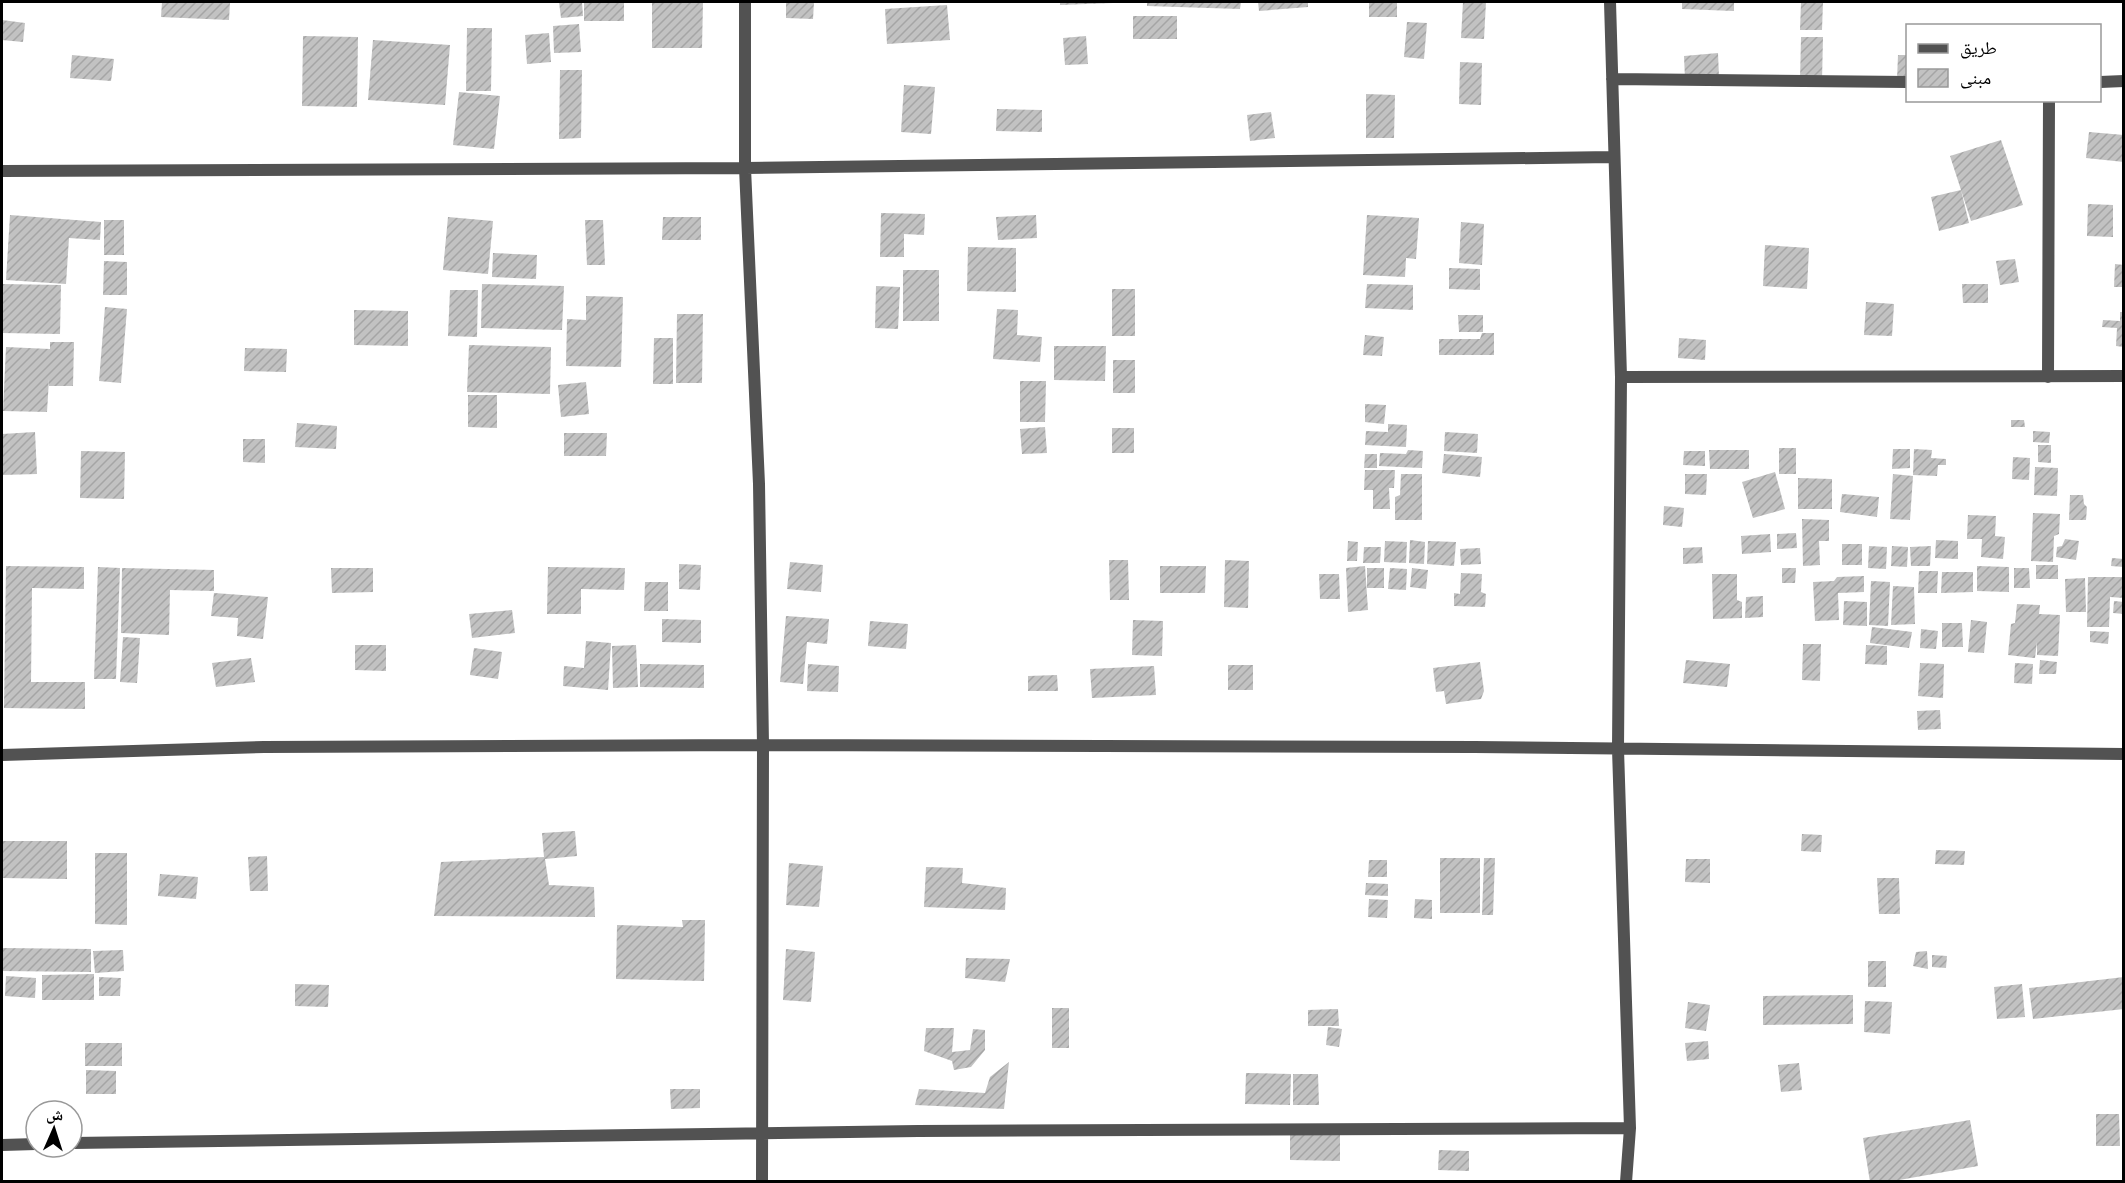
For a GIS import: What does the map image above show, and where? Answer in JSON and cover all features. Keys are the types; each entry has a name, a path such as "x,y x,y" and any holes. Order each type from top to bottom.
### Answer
{"street":[{"path":"745,2 745,168 759,484 763,745 764,1132 762,1182"},
{"path":"1610,2 1621,377 1618,748 1630,1128 1626,1182"},
{"path":"1612,79 1906,82"},
{"path":"2101,82 2124,81"},
{"path":"2048,376 2049,102"},
{"path":"2,171 745,168 1613,157"},
{"path":"1621,377 2124,376"},
{"path":"2,755 264,747 763,745 1618,748 2124,754"},
{"path":"84,1143 764,1132 1630,1128"},
{"path":"2,1145 24,1144"}],"building":[{"path":"162,2 230,2 229,20 161,17"},
{"path":"559,2 582,2 583,16 561,18"},
{"path":"584,2 624,2 624,21 584,21"},
{"path":"652,2 703,2 702,48 652,48"},
{"path":"786,2 814,2 813,19 786,18"},
{"path":"1060,2 1113,2 1113,3 1060,5"},
{"path":"1147,2 1241,2 1240,9 1147,6"},
{"path":"1258,2 1308,2 1308,7 1259,11"},
{"path":"1369,2 1397,2 1397,17 1369,17"},
{"path":"1463,2 1486,2 1484,39 1461,38"},
{"path":"1682,2 1734,2 1734,11 1682,9"},
{"path":"1801,2 1823,2 1822,30 1800,30"},
{"path":"947,5 950,40 887,44 885,9"},
{"path":"1133,16 1177,16 1177,39 1133,39"},
{"path":"2,20 25,23 23,42 2,40"},
{"path":"1407,22 1427,23 1424,59 1404,57"},
{"path":"579,24 581,52 554,53 553,26"},
{"path":"467,28 492,28 491,91 466,91"},
{"path":"549,33 551,62 527,64 525,35"},
{"path":"303,36 358,37 357,107 302,106"},
{"path":"1086,36 1088,64 1065,65 1063,38"},
{"path":"1801,37 1823,37 1822,81 1800,80"},
{"path":"373,40 450,45 445,105 368,100"},
{"path":"1718,53 1719,77 1685,79 1684,56"},
{"path":"72,55 114,59 111,81 70,78"},
{"path":"1898,55 1906,55 1906,80 1897,80"},
{"path":"1460,62 1482,63 1481,105 1459,104"},
{"path":"560,70 582,70 581,138 559,139"},
{"path":"904,85 935,87 931,134 901,132"},
{"path":"459,92 500,96 494,149 453,145"},
{"path":"1366,94 1395,95 1394,138 1366,138"},
{"path":"997,109 1042,110 1042,132 996,131"},
{"path":"1271,112 1275,138 1250,141 1247,115"},
{"path":"2089,132 2124,135 2124,162 2086,158"},
{"path":"2001,140 2023,205 1971,221 1950,156"},
{"path":"1961,190 1969,223 1939,231 1931,197"},
{"path":"2088,204 2113,205 2113,237 2087,236"},
{"path":"881,213 925,214 924,235 904,234 904,257 880,257"},
{"path":"10,215 101,222 100,240 69,238 66,284 6,280"},
{"path":"1036,215 1037,238 998,240 996,217"},
{"path":"1367,215 1419,218 1416,259 1406,258 1405,277 1363,275"},
{"path":"448,217 493,221 488,274 443,270"},
{"path":"663,217 701,217 701,240 662,240"},
{"path":"104,220 124,220 124,255 104,255"},
{"path":"585,220 603,220 605,265 587,265"},
{"path":"1461,222 1484,224 1482,265 1459,263"},
{"path":"1765,245 1809,248 1807,289 1763,286"},
{"path":"968,247 1016,248 1016,292 967,291"},
{"path":"493,253 537,255 536,279 492,277"},
{"path":"2015,259 2019,282 2000,285 1996,261"},
{"path":"104,261 127,262 127,295 103,295"},
{"path":"2115,264 2124,265 2124,287 2114,287"},
{"path":"1449,268 1480,269 1480,290 1449,289"},
{"path":"903,270 939,270 939,321 903,321"},
{"path":"2,284 61,285 60,334 2,333"},
{"path":"482,284 564,286 562,330 481,328"},
{"path":"1367,284 1413,285 1413,310 1365,308"},
{"path":"1962,284 1988,284 1988,303 1963,303"},
{"path":"876,286 900,287 898,329 875,328"},
{"path":"1112,289 1135,289 1135,336 1112,336"},
{"path":"450,290 478,290 477,337 448,336"},
{"path":"586,296 623,297 621,367 566,366 567,319 586,320"},
{"path":"1866,302 1894,304 1892,336 1864,335"},
{"path":"105,307 127,309 121,383 99,381"},
{"path":"997,309 1018,310 1017,335 1042,337 1040,362 993,359"},
{"path":"354,310 408,311 408,346 354,345"},
{"path":"2120,312 2124,312 2124,347 2116,346 2117,328 2102,327 2103,320 2120,321"},
{"path":"677,314 703,314 702,383 676,383"},
{"path":"1458,315 1483,315 1483,332 1459,332"},
{"path":"1482,333 1494,333 1494,355 1439,355 1439,339 1480,339"},
{"path":"1365,335 1384,337 1382,356 1363,355"},
{"path":"654,338 673,338 673,384 653,384"},
{"path":"1679,338 1706,340 1705,360 1678,358"},
{"path":"50,342 74,342 73,386 49,386 49,379 47,412 3,411 6,347 50,349"},
{"path":"469,345 551,347 550,394 467,392"},
{"path":"1054,346 1106,346 1105,381 1054,380"},
{"path":"245,348 287,349 286,372 244,371"},
{"path":"1113,360 1135,360 1135,393 1113,393"},
{"path":"1020,381 1046,381 1045,422 1020,422"},
{"path":"586,382 589,414 561,417 558,385"},
{"path":"468,395 497,395 497,428 468,427"},
{"path":"1365,404 1386,405 1384,424 1365,422"},
{"path":"2011,420 2024,420 2025,427 2011,427"},
{"path":"297,423 337,426 336,449 295,447"},
{"path":"1388,424 1407,425 1406,447 1365,445 1366,431 1388,432"},
{"path":"1045,427 1047,453 1022,454 1020,429"},
{"path":"1112,428 1134,428 1134,453 1112,453"},
{"path":"2033,431 2050,432 2049,443 2033,442"},
{"path":"35,432 37,474 2,475 2,434"},
{"path":"1445,432 1478,434 1477,453 1444,451"},
{"path":"564,433 607,433 606,456 564,456"},
{"path":"243,439 265,439 265,463 243,462"},
{"path":"2038,445 2051,445 2051,463 2038,462"},
{"path":"1779,448 1796,448 1796,474 1779,474"},
{"path":"1893,449 1910,449 1910,468 1892,469"},
{"path":"1914,449 1932,450 1931,458 1946,459 1946,465 1938,465 1937,476 1913,475"},
{"path":"1408,450 1423,451 1422,468 1379,466 1380,453 1406,454"},
{"path":"1709,450 1749,450 1749,469 1710,469"},
{"path":"81,451 125,452 124,499 80,498"},
{"path":"1684,451 1705,451 1705,466 1683,465"},
{"path":"1365,454 1377,454 1377,468 1364,468"},
{"path":"1444,454 1482,457 1480,477 1442,473"},
{"path":"2013,457 2030,458 2029,480 2012,479"},
{"path":"2035,467 2058,468 2057,496 2034,495"},
{"path":"1365,470 1395,470 1394,488 1389,488 1390,509 1373,509 1373,490 1364,490"},
{"path":"1775,472 1785,509 1753,518 1742,482"},
{"path":"1401,474 1422,474 1422,520 1395,520 1395,497 1400,495"},
{"path":"1685,474 1707,474 1706,495 1685,494"},
{"path":"1893,474 1913,476 1910,520 1890,519"},
{"path":"1798,478 1832,479 1832,509 1798,509"},
{"path":"1842,494 1879,497 1877,517 1840,512"},
{"path":"2070,495 2083,495 2084,504 2087,507 2086,520 2069,520"},
{"path":"1664,506 1684,508 1682,527 1663,525"},
{"path":"2033,513 2060,514 2059,534 2054,536 2053,562 2031,561"},
{"path":"1968,515 1996,516 1995,536 2005,537 2003,559 1981,557 1982,539 1967,539"},
{"path":"1802,519 1829,520 1829,541 1819,541 1820,565 1803,566"},
{"path":"1796,533 1797,548 1777,549 1777,534"},
{"path":"1770,534 1771,552 1742,554 1741,536"},
{"path":"2065,539 2079,541 2076,560 2056,557 2057,547 2062,546"},
{"path":"1410,540 1425,542 1424,564 1409,563"},
{"path":"1936,540 1958,541 1958,559 1935,558"},
{"path":"1348,541 1358,542 1357,561 1347,561"},
{"path":"1385,541 1407,542 1406,563 1384,562"},
{"path":"1428,541 1456,542 1454,566 1427,564"},
{"path":"1842,544 1862,544 1862,565 1842,565"},
{"path":"1869,546 1887,547 1886,569 1868,568"},
{"path":"1892,546 1908,547 1907,567 1891,566"},
{"path":"1931,546 1930,566 1911,566 1910,547"},
{"path":"1364,547 1381,547 1380,563 1363,563"},
{"path":"1702,547 1703,563 1683,564 1683,548"},
{"path":"1480,548 1481,564 1461,565 1460,549"},
{"path":"2112,558 2124,559 2124,567 2111,566"},
{"path":"1109,560 1128,560 1129,600 1110,600"},
{"path":"1225,560 1249,561 1248,608 1224,607"},
{"path":"790,562 823,565 821,592 787,589"},
{"path":"679,564 701,565 700,590 679,589"},
{"path":"2036,565 2058,565 2058,579 2036,579"},
{"path":"6,566 84,567 84,589 32,588 31,682 85,682 85,709 4,708"},
{"path":"1160,566 1206,566 1205,593 1160,593"},
{"path":"1365,566 1368,610 1348,612 1346,568"},
{"path":"1977,566 2009,567 2009,592 1977,591"},
{"path":"98,567 120,568 116,679 94,679"},
{"path":"548,567 625,568 624,590 581,589 581,614 547,614"},
{"path":"122,568 214,570 214,591 170,590 169,635 121,633"},
{"path":"331,568 373,568 373,592 332,593"},
{"path":"1367,568 1384,568 1384,588 1367,588"},
{"path":"1390,568 1407,569 1406,590 1388,589"},
{"path":"1412,568 1428,570 1426,589 1410,587"},
{"path":"1782,568 1796,568 1795,583 1782,583"},
{"path":"2014,568 2029,568 2030,588 2014,588"},
{"path":"1919,571 1938,571 1937,593 1918,593"},
{"path":"1942,572 1973,572 1973,592 1941,593"},
{"path":"1461,573 1482,574 1481,592 1486,594 1485,607 1454,606 1454,593 1460,594"},
{"path":"1319,574 1339,574 1340,599 1320,599"},
{"path":"1712,574 1737,574 1737,600 1742,602 1742,618 1713,619"},
{"path":"1864,576 1864,592 1838,593 1839,620 1815,621 1813,582 1834,581 1837,577"},
{"path":"2088,577 2124,577 2124,598 2110,597 2109,627 2087,627"},
{"path":"2085,578 2086,612 2066,612 2065,579"},
{"path":"1871,581 1890,582 1888,626 1869,625"},
{"path":"645,582 668,582 668,611 644,611"},
{"path":"1893,586 1914,587 1915,624 1891,625"},
{"path":"214,593 268,597 263,639 237,636 238,618 211,616"},
{"path":"1763,596 1763,617 1745,618 1746,597"},
{"path":"1844,601 1867,602 1867,626 1843,625"},
{"path":"2114,601 2124,602 2124,614 2113,613"},
{"path":"2017,604 2040,605 2039,614 2060,615 2058,656 2037,655 2037,642 2035,658 2008,655 2011,624 2015,623"},
{"path":"512,610 515,633 472,638 469,614"},
{"path":"786,616 829,619 827,644 807,642 803,684 780,682"},
{"path":"662,619 701,620 701,643 662,642"},
{"path":"1133,620 1163,621 1162,656 1132,655"},
{"path":"1971,620 1987,622 1984,653 1968,652"},
{"path":"870,621 908,624 906,649 868,646"},
{"path":"1942,623 1962,623 1963,647 1942,647"},
{"path":"1872,627 1912,632 1909,648 1870,643"},
{"path":"1921,629 1938,631 1936,649 1920,648"},
{"path":"2090,631 2109,632 2108,644 2090,642"},
{"path":"123,637 140,638 137,683 120,682"},
{"path":"586,641 611,643 608,690 563,686 564,666 584,668"},
{"path":"1803,644 1821,644 1820,681 1802,680"},
{"path":"355,645 386,645 386,671 355,670"},
{"path":"636,645 638,687 613,688 612,646"},
{"path":"1866,645 1887,646 1887,665 1865,664"},
{"path":"474,648 502,652 498,679 470,675"},
{"path":"251,658 255,682 216,687 212,663"},
{"path":"1686,660 1730,664 1727,687 1683,683"},
{"path":"2040,660 2057,662 2056,674 2039,674"},
{"path":"1480,662 1484,691 1481,699 1446,704 1444,691 1436,692 1433,668"},
{"path":"1920,663 1944,664 1943,698 1918,696"},
{"path":"2015,663 2033,664 2032,684 2014,683"},
{"path":"640,664 704,665 704,688 640,687"},
{"path":"808,664 839,666 838,692 807,691"},
{"path":"1228,665 1253,665 1253,690 1228,690"},
{"path":"1154,666 1156,695 1092,698 1090,669"},
{"path":"1057,675 1058,691 1028,691 1028,676"},
{"path":"1940,710 1941,729 1918,730 1917,711"},
{"path":"575,831 577,856 545,859 549,885 594,887 595,917 434,916 441,862 544,857 542,833"},
{"path":"1802,834 1822,835 1821,852 1801,851"},
{"path":"2,841 67,841 67,879 2,878"},
{"path":"1936,850 1965,851 1964,865 1935,864"},
{"path":"95,853 127,853 127,925 95,924"},
{"path":"267,856 268,891 250,891 248,857"},
{"path":"1440,858 1480,858 1480,913 1440,913"},
{"path":"1484,858 1495,858 1493,915 1482,915"},
{"path":"1686,859 1710,859 1710,883 1685,882"},
{"path":"1369,860 1387,860 1387,877 1368,877"},
{"path":"789,863 823,866 819,907 786,905"},
{"path":"926,867 963,868 962,883 1006,888 1005,910 924,907"},
{"path":"160,874 198,877 196,899 158,896"},
{"path":"1877,878 1899,878 1900,914 1879,914"},
{"path":"1366,883 1388,884 1388,896 1365,895"},
{"path":"1369,899 1388,900 1387,918 1368,917"},
{"path":"1415,899 1432,900 1432,919 1414,918"},
{"path":"682,920 705,920 704,981 616,979 617,925 683,927"},
{"path":"2,948 91,949 91,972 2,971"},
{"path":"786,949 815,952 811,1002 783,1000"},
{"path":"123,950 124,971 95,973 93,951"},
{"path":"1927,951 1928,969 1913,966 1916,952"},
{"path":"1932,955 1947,956 1946,968 1932,967"},
{"path":"966,958 1010,959 1005,982 965,978"},
{"path":"1868,961 1886,961 1886,987 1868,987"},
{"path":"94,974 94,1000 42,1000 42,975"},
{"path":"6,976 36,978 35,998 5,996"},
{"path":"99,977 121,978 120,996 99,996"},
{"path":"2124,977 2124,1009 2033,1019 2029,988"},
{"path":"295,984 329,985 328,1007 295,1006"},
{"path":"2022,984 2025,1017 1997,1019 1994,987"},
{"path":"1853,995 1853,1024 1763,1025 1763,996"},
{"path":"1865,1001 1892,1002 1890,1034 1864,1032"},
{"path":"1688,1002 1710,1005 1706,1031 1685,1028"},
{"path":"1052,1008 1069,1008 1069,1048 1052,1048"},
{"path":"1338,1009 1339,1026 1308,1026 1308,1010"},
{"path":"1328,1027 1342,1029 1339,1047 1326,1045"},
{"path":"926,1028 954,1028 952,1052 970,1050 973,1029 985,1030 985,1050 971,1067 954,1070 952,1061 924,1051"},
{"path":"1708,1041 1709,1059 1687,1061 1685,1043"},
{"path":"85,1043 122,1043 122,1066 85,1066"},
{"path":"1009,1062 1004,1109 915,1105 919,1089 985,1093 990,1077"},
{"path":"1799,1063 1802,1090 1781,1092 1778,1065"},
{"path":"86,1070 116,1071 116,1094 86,1094"},
{"path":"1246,1073 1291,1074 1290,1105 1245,1104"},
{"path":"1293,1074 1318,1074 1319,1105 1293,1105"},
{"path":"670,1089 700,1089 700,1108 671,1109"},
{"path":"2096,1114 2119,1114 2120,1146 2096,1146"},
{"path":"1970,1120 1978,1166 1888,1182 1870,1182 1863,1138"},
{"path":"1290,1134 1340,1134 1340,1161 1290,1160"},
{"path":"1439,1150 1469,1151 1469,1171 1438,1170"}]}
